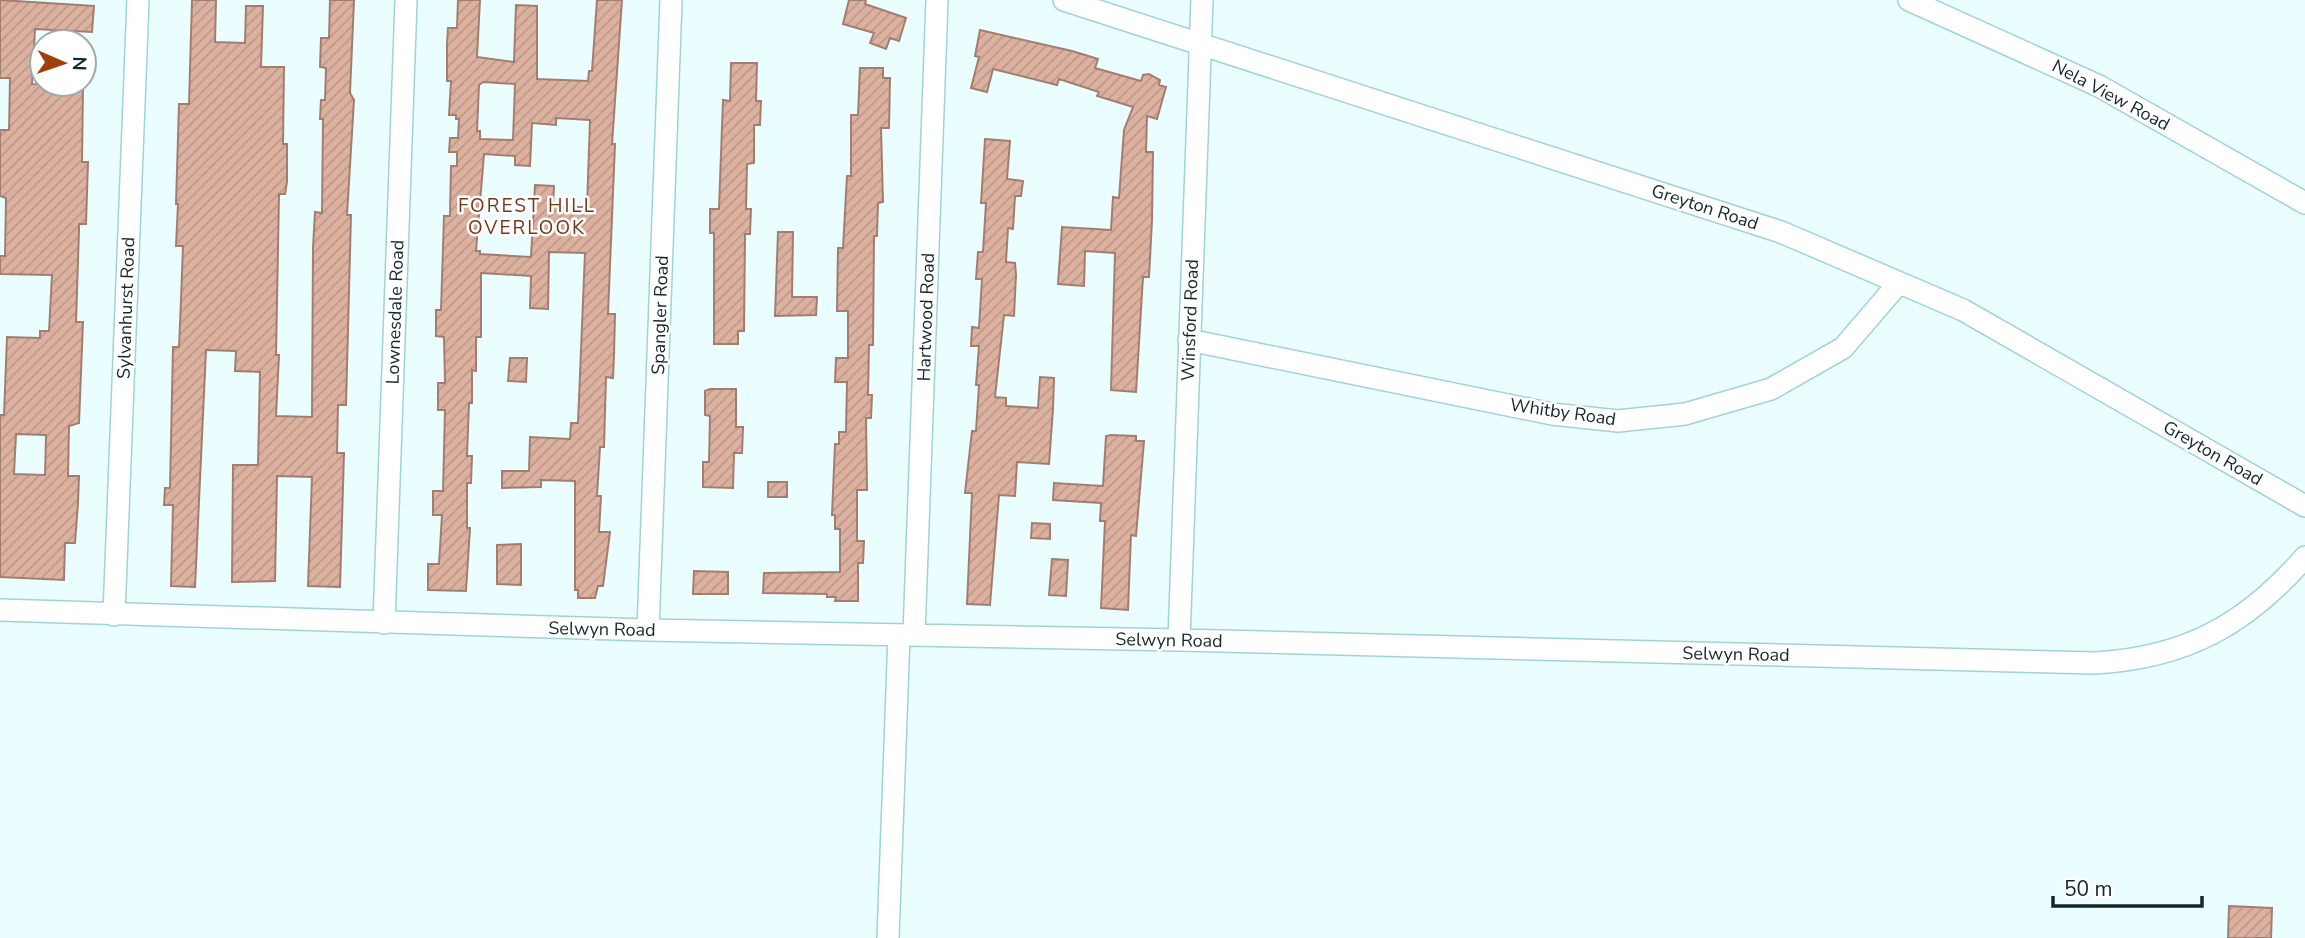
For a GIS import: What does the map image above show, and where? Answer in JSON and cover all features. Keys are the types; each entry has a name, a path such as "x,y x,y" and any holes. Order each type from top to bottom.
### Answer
{"street":[{"name":"Sylvanhurst Road","path":"114,615 138,0"},
{"name":"Lownesdale Road","path":"384,623 406,0"},
{"name":"Spangler Road","path":"648,631 671,0"},
{"name":"Hartwood Road","path":"888,938 906,635 937,0"},
{"name":"Greyton Road","path":"1064,0 1201,42 1781,232 1964,310 2305,506"},
{"name":"Winsford Road","path":"1179,640 1202,0"},
{"name":"Nela View Road","path":"1909,0 2099,86 2305,203"},
{"name":"Whitby Road","path":"1189,340 1552,414 1618,421 1685,414 1771,388 1843,348 1898,284"},
{"name":"Selwyn Road","path":"0,610 648,631 1179,640 2125,662 2191,645 2222,630 2249,612 2305,557"}],"building":[{"path":"0,0 94,6 92,28 28,28 28,98 83,98 82,162 88,162 86,224 79,224 76,322 83,322 79,423 69,426 68,476 79,476 78,503 75,543 65,543 64,580 0,577 0,415 4,415 7,337 40,338 40,331 49,331 52,275 0,274 0,256 5,256 6,198 0,196 0,130 9,130 10,78 0,78","holes":["16,434 46,435 45,475 14,474"]},
{"path":"192,0 216,0 215,42 245,43 246,6 263,6 261,67 284,67 283,144 287,144 287,182 285,194 279,194 276,355 279,355 276,416 312,417 313,248 315,212 322,213 323,119 320,119 321,100 325,100 326,68 320,67 321,38 329,38 330,0 354,0 350,93 354,100 347,215 351,215 346,405 338,405 337,453 344,453 340,587 308,586 312,477 277,476 275,581 232,582 233,465 258,465 260,372 235,371 236,351 206,350 195,587 171,586 173,505 164,505 165,488 170,488 173,347 179,347 181,300 183,246 176,246 179,104 189,104"},
{"path":"458,0 480,0 477,57 514,62 516,5 537,6 537,79 588,81 589,71 592,71 597,0 622,0 612,144 615,144 608,314 615,314 613,378 606,377 604,447 600,447 597,496 601,496 599,532 610,532 603,586 598,586 595,598 578,598 578,590 575,590 575,481 541,480 541,487 502,488 502,471 529,471 530,437 570,439 571,423 578,423 585,253 549,252 548,309 530,308 531,276 481,273 481,337 476,337 476,371 472,370 472,403 469,403 467,456 472,456 471,483 467,483 467,528 470,528 466,591 428,590 428,564 439,564 442,515 433,515 433,491 443,491 445,410 438,410 438,383 445,383 444,337 436,336 436,310 441,310 444,216 450,216 451,166 457,166 457,152 449,152 450,138 458,138 459,119 456,119 456,115 449,115 451,81 447,81 447,44 448,28 457,28","holes":["483,82 515,84 513,140 480,139 480,131 477,131 479,85","556,118 590,120 587,207 553,207 554,186 535,185 531,257 480,254 480,251 476,251 484,154 515,156 515,165 530,166 532,123 556,125"]},
{"path":"849,0 866,0 865,4 906,18 899,41 890,38 886,49 870,43 874,33 843,24"},
{"path":"980,30 1098,59 1095,68 1141,81 1143,75 1149,74 1160,80 1159,85 1166,87 1157,119 1147,116 1146,152 1153,152 1152,220 1149,277 1143,277 1136,392 1111,390 1115,253 1085,251 1084,286 1058,284 1062,227 1111,230 1113,197 1119,198 1124,130 1133,107 1097,96 1099,92 1059,79 1057,85 993,69 987,92 971,88 979,57 975,56"},
{"path":"731,63 757,63 756,101 761,101 760,125 754,125 754,163 747,164 746,209 751,209 750,234 745,234 744,331 738,331 738,344 714,344 714,233 710,233 710,209 719,209 723,100 730,101"},
{"path":"860,68 883,68 883,78 890,78 889,128 881,128 883,202 878,203 877,236 874,236 873,345 869,345 868,395 872,395 871,418 866,418 867,490 857,490 857,541 864,541 863,563 858,563 858,601 835,601 836,597 827,597 827,594 763,593 764,573 840,572 840,529 835,529 835,515 832,515 835,444 839,444 839,432 846,432 847,382 835,382 836,358 848,358 848,311 837,311 838,248 843,248 847,176 851,176 851,115 858,115"},
{"path":"985,139 1010,141 1007,179 1023,181 1021,196 1015,196 1013,229 1008,228 1006,262 1015,263 1016,275 1014,316 1004,315 995,397 1006,398 1006,406 1038,408 1040,377 1054,378 1049,464 1017,462 1015,496 999,495 990,605 967,604 972,493 965,493 972,431 976,431 979,385 976,385 979,346 971,346 972,327 979,328 982,279 976,279 978,252 983,252 986,203 981,203"},
{"path":"778,232 793,232 792,297 817,297 816,315 775,316"},
{"path":"510,358 527,358 526,382 508,381"},
{"path":"736,389 736,427 743,427 742,453 734,453 733,488 703,487 703,462 709,462 710,416 705,415 705,391"},
{"path":"1106,436 1136,436 1136,441 1144,441 1136,536 1131,535 1128,610 1101,608 1105,521 1100,521 1101,503 1053,500 1054,483 1103,486"},
{"path":"768,482 787,482 787,497 768,497"},
{"path":"1032,523 1050,524 1050,539 1031,538"},
{"path":"521,544 521,585 497,584 497,545"},
{"path":"1052,559 1068,560 1066,596 1049,595"},
{"path":"694,571 728,572 728,594 693,594"},
{"path":"2229,906 2272,908 2271,938 2228,938"}],"district":[{"name":"FOREST HILL OVERLOOK","path":"527,217"}]}
